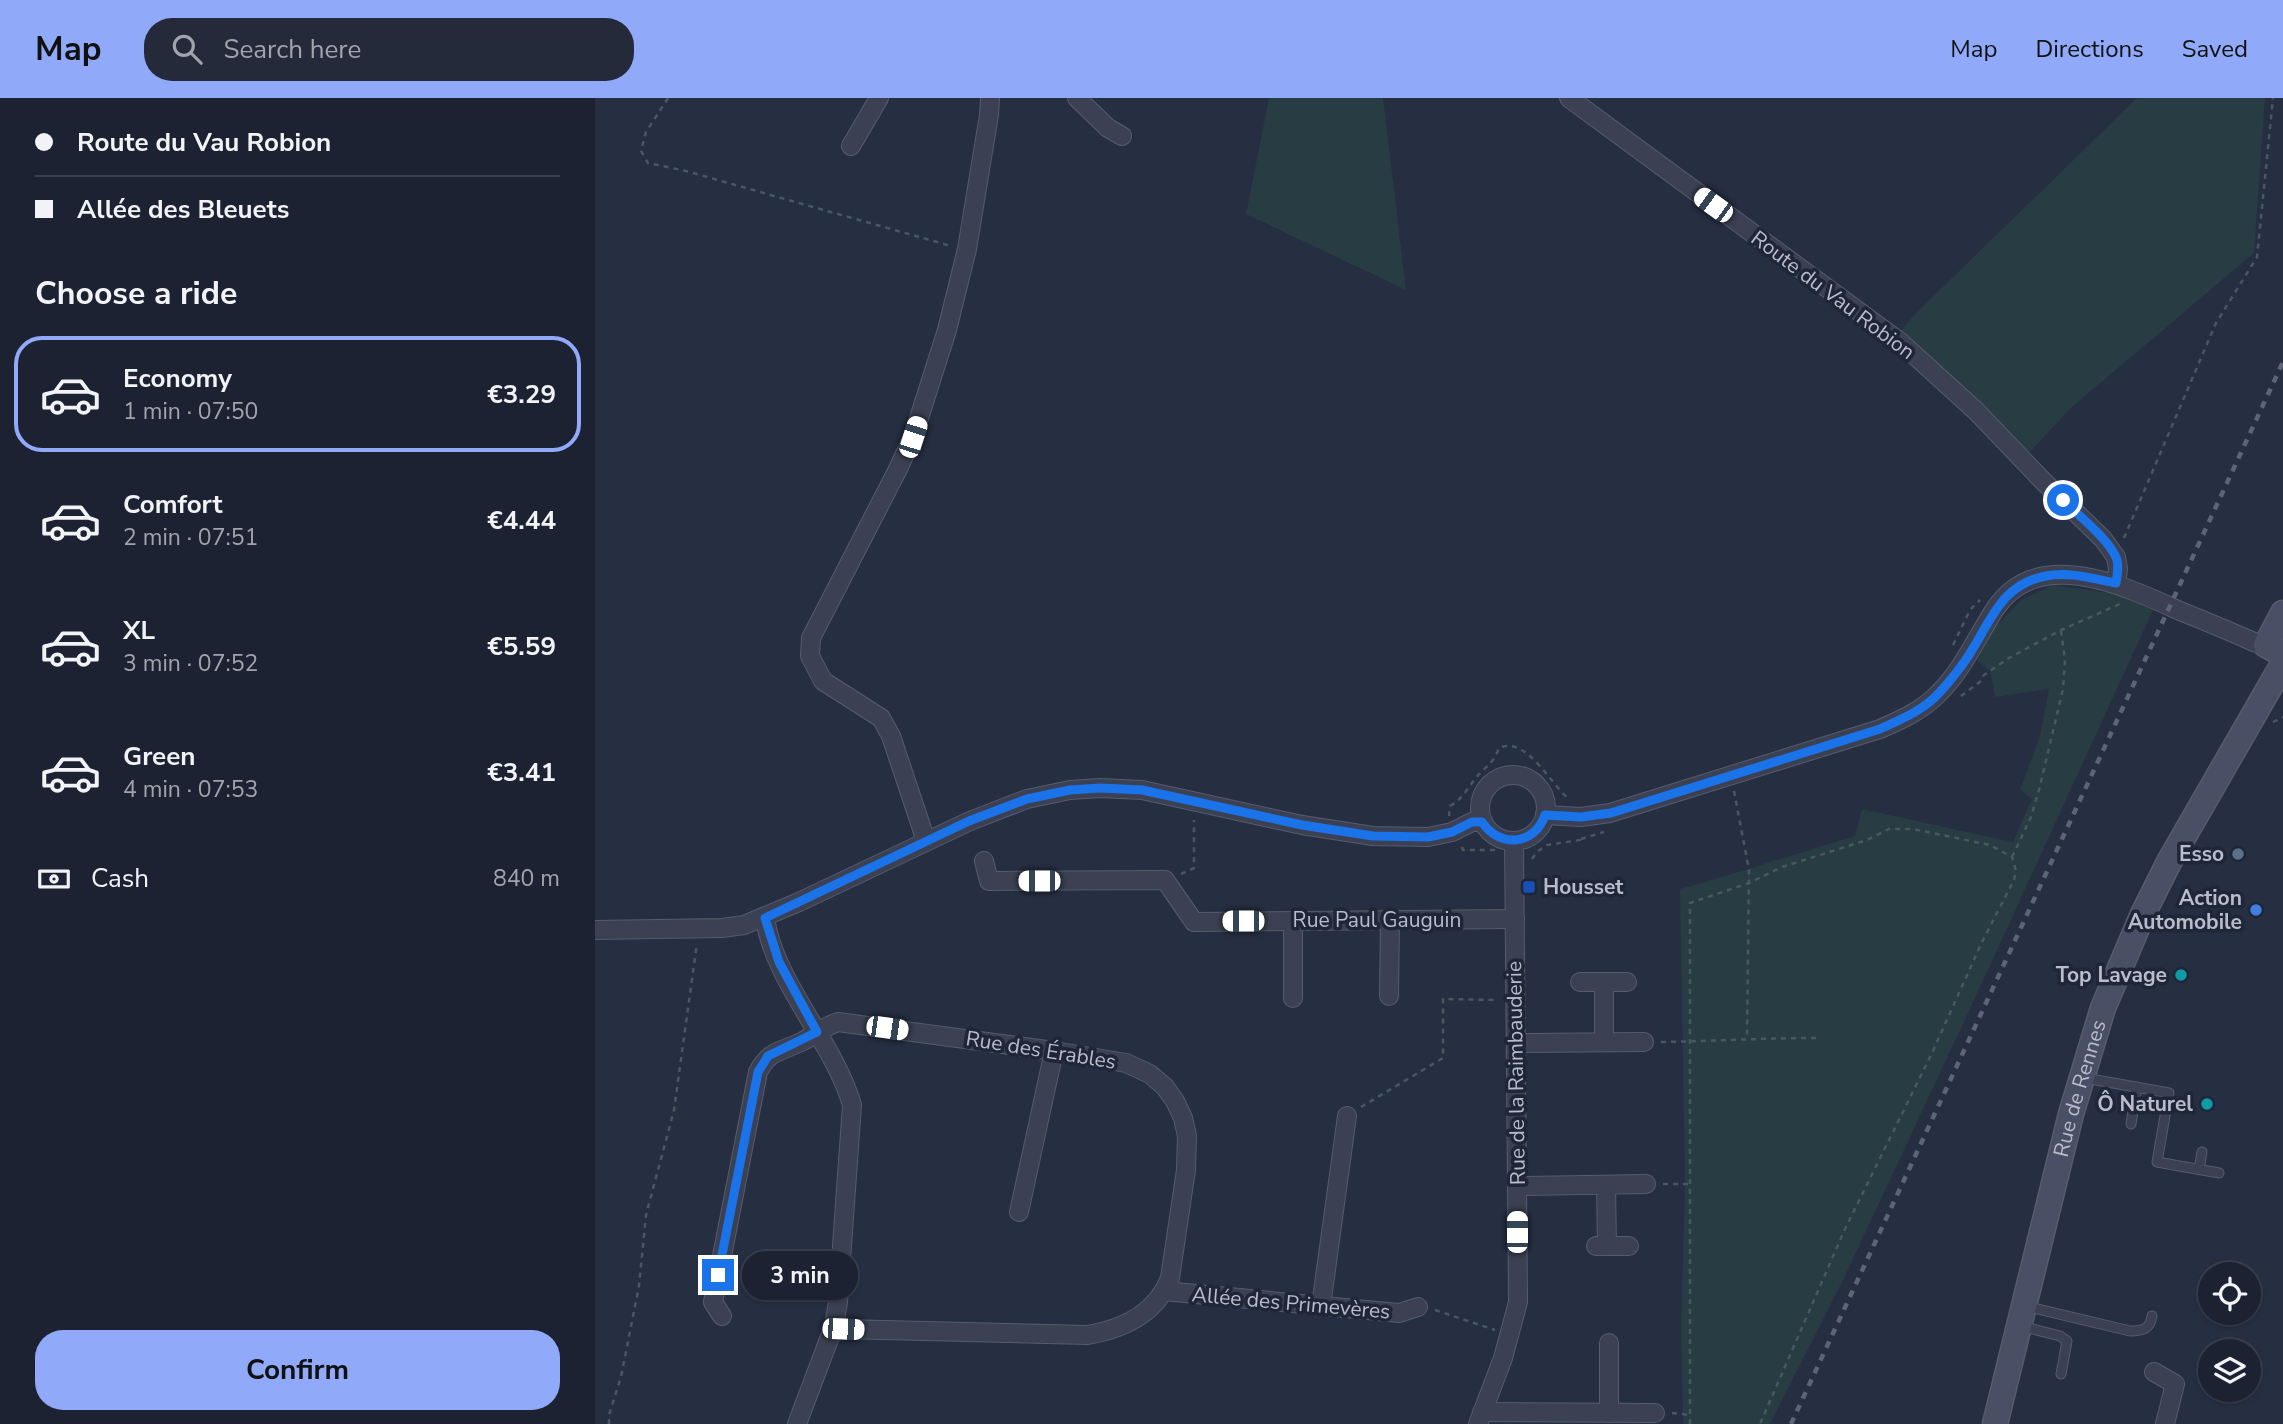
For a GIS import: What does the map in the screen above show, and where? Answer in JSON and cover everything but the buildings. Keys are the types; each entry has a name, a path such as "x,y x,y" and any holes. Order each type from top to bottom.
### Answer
{"main road":[{"path":"2274,649 2283,613"},
{"name":"Rue de Rennes","path":"1995,1424 2081,1077 2103,1008 2143,914 2187,828 2283,664"}],"street":[{"path":"851,146 879,98"},
{"path":"926,841 891,736 881,718 823,681 810,656 811,638 913,437 947,330 967,249 990,98"},
{"path":"1077,98 1108,128 1122,136"},
{"name":"Route du Vau Robion","path":"1569,98 1899,341 1976,411 2042,481 2103,539 2116,557"},
{"path":"2116,557 2116,583"},
{"path":"1545,815 1582,810 1611,813 1880,729 1911,715 1939,694 1967,657 1997,606 2022,585 2044,576 2058,574 2116,583 2274,649"},
{"path":"1518,775 1534,782 1544,797 1545,815 1534,833 1514,841 1499,838 1487,829 1482,822 1479,805 1485,788 1500,777 1518,775"},
{"path":"595,930 722,928 744,925 765,918 926,841 1009,806 1059,791 1130,789 1193,800 1313,828 1373,836 1428,837 1452,841 1472,822 1482,822"},
{"name":"Rue de la Raimbauderie","path":"1480,1418 1518,1301 1514,841"},
{"path":"984,861 989,881 1165,880"},
{"name":"Rue Paul Gauguin","path":"1165,880 1194,922 1514,919"},
{"path":"765,918 779,962 848,1091 852,1105 834,1326 797,1424"},
{"path":"1389,996 1390,920"},
{"path":"1293,921 1293,998"},
{"path":"1580,982 1627,982"},
{"path":"1604,982 1604,1042"},
{"name":"Rue des Érables","path":"722,1316 713,1302 758,1072 768,1056 838,1021 1054,1051 1132,1065 1158,1080 1180,1110 1188,1136 1188,1154 1171,1270 1164,1291"},
{"path":"1516,1043 1644,1042"},
{"path":"1019,1212 1054,1051"},
{"path":"1321,1306 1347,1116"},
{"path":"1517,1185 1646,1184"},
{"path":"1606,1185 1602,1246 1629,1246"},
{"path":"834,1326 856,1329 1088,1335 1133,1321 1164,1291"},
{"name":"Allée des Primevères","path":"1164,1291 1399,1313 1418,1307"},
{"path":"1609,1343 1609,1413"},
{"path":"2154,1372 2175,1384 2165,1424"},
{"path":"1480,1418 1655,1413"}],"lane":[{"path":"2081,1077 2169,1093 2157,1162 2218,1173"},
{"path":"2131,1124 2137,1087"},
{"path":"2199,1169 2202,1152"},
{"path":"2021,1315 2130,1331 2146,1329 2153,1316"},
{"path":"2021,1315 2065,1339 2068,1346 2061,1374"}],"path":[{"path":"668,98 646,132 641,151 647,163 686,171 930,241 967,249"},
{"path":"2116,557 2217,323 2257,257 2273,98"},
{"path":"1984,675 2061,630 2130,598 2136,590"},
{"path":"1760,1424 1845,1229 2014,880 2016,871 2012,857 2031,817 2063,689 2065,660 2061,630"},
{"path":"2266,726 2283,717"},
{"path":"1494,850 1463,850 1452,841 1448,812 1450,806 1464,796 1475,778 1494,761 1499,748 1511,745 1524,750 1561,793 1582,810 1580,840 1542,847 1527,866 1514,870"},
{"path":"1731,776 1749,870 1747,1038"},
{"path":"1165,880 1195,869 1193,800"},
{"path":"1691,1424 1690,903 1748,883 1782,867 1901,827 1990,845 2012,857"},
{"path":"1452,841 1463,850"},
{"path":"609,1424 639,1286 646,1215 674,1110 697,939"},
{"path":"1347,1116 1443,1058 1443,999 1515,1001"},
{"path":"1644,1042 1820,1038"},
{"path":"1646,1184 1690,1184"},
{"path":"1418,1307 1435,1310 1509,1335"}],"shaded area":[{"path":"1269,98 1383,98 1406,290 1246,214"},
{"path":"2137,98 2265,98 2254,253 2072,407 2026,456 1897,335 1916,313"},
{"path":"2053,585 2117,594 2153,610 1845,1276 1770,1424 1683,1424 1681,1327 1685,1183 1680,889 1855,836 1862,809 2013,842 2032,799 2020,790 2040,736 2049,689 1995,697 1990,671 1977,660 1995,627 2021,600"}],"railway":[{"path":"1791,1424 2283,362"}],"place":[{"name":"Esso","path":"2238,854"},
{"name":"Housset","path":"1529,887"},
{"name":"Action Automobile","path":"2256,910"},
{"name":"Top Lavage","path":"2181,975"},
{"name":"Ô Naturel","path":"2207,1104"}],"route":[{"path":"718,1275 758,1072 768,1056 800,1043 817,1032 779,962 765,918 969,821 1027,799 1059,791 1085,788 1142,790 1323,830 1373,836 1444,835 1472,822 1482,822 1492,834 1506,841 1514,841 1534,833 1545,815 1581,817 1611,813 1880,729 1911,715 1939,694 1967,657 1997,606 2022,585 2044,576 2058,574 2116,583 2116,557 2103,539 2063,500"}]}
